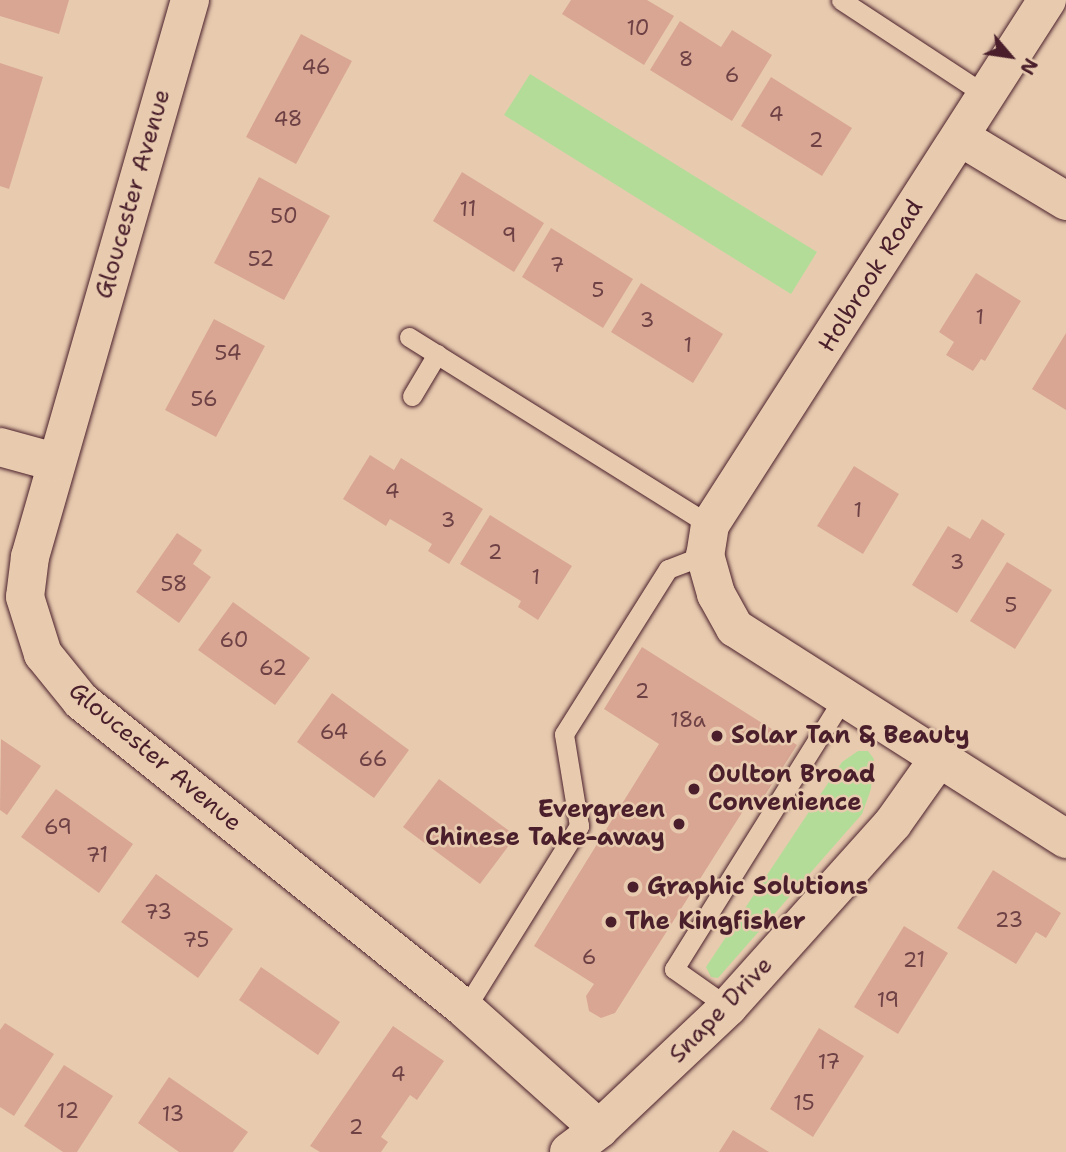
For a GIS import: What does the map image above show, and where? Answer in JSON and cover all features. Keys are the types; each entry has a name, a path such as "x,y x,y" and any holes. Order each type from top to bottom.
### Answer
{"street":[{"name":"Gloucester Avenue","path":"190,0 55,462 30,557 25,597 43,654 81,701 465,1009 599,1129"},
{"name":"Holbrook Road","path":"707,540 1047,0"},
{"path":"960,137 1066,201"},
{"path":"0,447 55,462"},
{"path":"707,540 716,594 735,628 1066,839"},
{"name":"Snape Drive","path":"569,1152 599,1129 728,1007 893,823 939,758"}],"lane":[{"path":"841,0 987,96"},
{"path":"409,337 707,540 668,569 564,734 579,826 465,1009"},
{"path":"412,397 437,354"},
{"path":"728,1007 674,969 844,699"}],"green space":[{"path":"530,74 817,252 791,294 504,115"},
{"path":"858,751 868,751 874,759 871,789 862,814 718,978 711,977 706,967 842,762"}],"building":[{"path":"0,0 69,0 59,34 0,16"},
{"path":"571,0 647,0 674,16 644,65 562,14"},
{"path":"680,21 721,47 732,30 772,55 732,121 650,70"},
{"path":"301,34 352,61 296,164 246,137"},
{"path":"0,63 43,77 9,189 0,186"},
{"path":"771,77 852,128 822,176 741,126"},
{"path":"462,172 544,223 514,272 433,221"},
{"path":"259,177 330,216 284,300 214,263"},
{"path":"551,228 633,279 603,328 522,277"},
{"path":"976,273 1021,301 985,361 981,359 973,371 946,355 954,342 939,332"},
{"path":"641,283 723,334 693,383 611,332"},
{"path":"214,319 265,346 216,437 165,410"},
{"path":"1066,333 1066,410 1032,389"},
{"path":"370,455 394,470 401,458 483,509 449,564 428,551 432,544 390,519 386,526 343,499"},
{"path":"854,466 899,494 863,554 817,526"},
{"path":"490,515 572,566 538,620 518,607 521,601 460,564"},
{"path":"982,519 1005,534 957,613 912,585 948,526 970,539"},
{"path":"177,533 202,550 193,564 211,577 179,623 136,592"},
{"path":"1007,562 1052,590 1015,649 970,621"},
{"path":"233,602 310,658 275,705 198,650"},
{"path":"642,647 797,745 758,806 750,800 615,1013 601,1018 589,1011 586,996 594,984 534,946 659,744 604,709"},
{"path":"332,693 409,750 374,798 297,742"},
{"path":"1,739 41,766 7,815 0,810"},
{"path":"439,779 516,836 480,884 403,827"},
{"path":"56,789 133,844 99,893 21,837"},
{"path":"993,870 1061,913 1046,938 1036,932 1016,964 957,928"},
{"path":"156,874 233,929 198,978 121,922"},
{"path":"904,926 948,953 898,1034 854,1007"},
{"path":"261,967 340,1022 318,1055 239,1000"},
{"path":"5,1023 54,1054 14,1116 0,1107 0,1030"},
{"path":"393,1026 444,1061 417,1100 410,1095 381,1137 388,1142 381,1152 320,1152 310,1146"},
{"path":"819,1028 864,1056 813,1137 770,1109"},
{"path":"64,1065 113,1096 77,1152 63,1152 24,1126"},
{"path":"169,1077 248,1132 233,1152 179,1152 138,1123"},
{"path":"733,1130 769,1152 719,1152"}],"place":[{"name":"Solar Tan & Beauty","path":"717,736"},
{"name":"Oulton Broad Convenience","path":"694,789"},
{"name":"Evergreen Chinese Take-away","path":"679,824"},
{"name":"Graphic Solutions","path":"633,887"},
{"name":"The Kingfisher","path":"611,922"}]}
